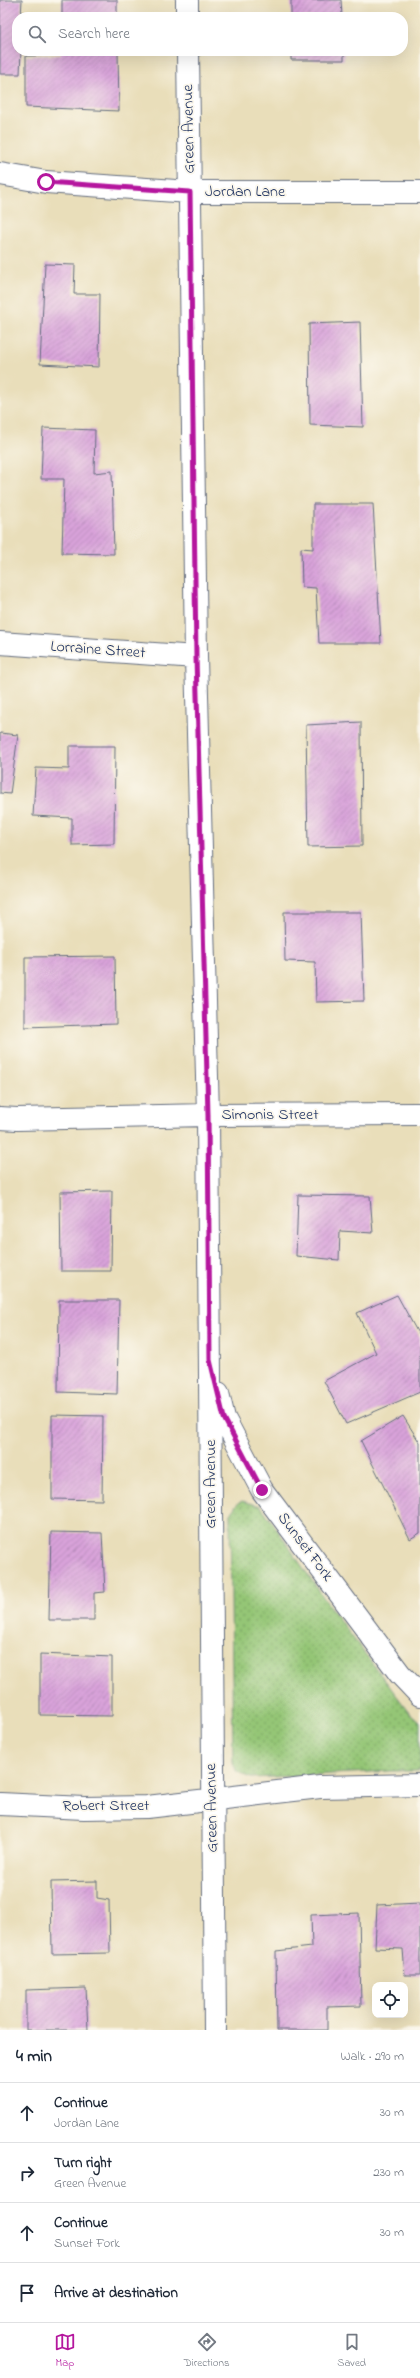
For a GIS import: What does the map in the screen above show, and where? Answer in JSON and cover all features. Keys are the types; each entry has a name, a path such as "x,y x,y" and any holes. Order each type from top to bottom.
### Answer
{"street":[{"path":"187,0 187,12"},
{"name":"Green Avenue","path":"188,56 196,657 208,1115 212,1800 215,2030"},
{"name":"Jordan Lane","path":"0,174 46,182 190,192 420,192"},
{"name":"Lorraine Street","path":"0,643 196,657"},
{"name":"Simonis Street","path":"0,1118 80,1119 208,1115 420,1114"},
{"name":"Sunset Fork","path":"210,1360 224,1418 262,1490 400,1674 420,1695"},
{"path":"212,1800 320,1787 420,1785"},
{"name":"Robert Street","path":"0,1804 84,1808 147,1807 212,1800"}],"green space":[{"path":"242,1501 261,1506 332,1610 409,1712 420,1722 420,1771 391,1771 251,1778 236,1771 233,1762 230,1515 236,1505"}],"building":[{"path":"0,0 22,0 21,12 12,12 12,56 21,56 20,74 0,74"},
{"path":"62,0 117,0 117,12 62,12"},
{"path":"291,0 341,0 342,12 291,12"},
{"path":"26,56 118,56 119,111 26,107"},
{"path":"291,56 344,56 344,60 291,60"},
{"path":"45,264 75,265 74,294 100,294 99,367 40,364"},
{"path":"360,322 363,427 310,425 309,324"},
{"path":"43,428 95,430 94,473 112,471 114,554 62,553 64,479 41,479"},
{"path":"313,504 373,504 381,643 319,643 316,588 302,587 301,548 313,549"},
{"path":"361,722 362,846 308,847 306,725"},
{"path":"0,733 18,735 10,794 0,793"},
{"path":"69,746 115,746 114,844 72,845 72,818 33,816 36,768 69,769"},
{"path":"284,912 361,912 364,1001 316,1002 315,962 285,961"},
{"path":"115,956 116,1024 25,1027 25,957"},
{"path":"112,1191 111,1271 61,1271 60,1192"},
{"path":"298,1195 370,1196 373,1233 340,1231 339,1260 296,1256"},
{"path":"397,1295 420,1337 420,1392 346,1424 324,1381 376,1353 357,1313"},
{"path":"59,1300 119,1300 117,1394 58,1392"},
{"path":"52,1415 103,1416 102,1500 52,1499"},
{"path":"403,1416 420,1443 420,1533 410,1539 361,1441"},
{"path":"51,1532 102,1533 105,1592 94,1593 94,1620 49,1620"},
{"path":"40,1654 112,1657 112,1716 40,1715"},
{"path":"97,1881 97,1898 109,1900 110,1953 52,1954 51,1882"},
{"path":"420,1903 420,1975 405,1975 403,1949 375,1948 377,1905"},
{"path":"359,1913 361,2006 327,2007 327,2030 277,2030 276,1951 312,1947 311,1915"},
{"path":"86,1988 88,2030 26,2030 26,1990"}],"route":[{"path":"46,182 190,192 196,657 208,1115 210,1360 224,1418 262,1490"}]}
